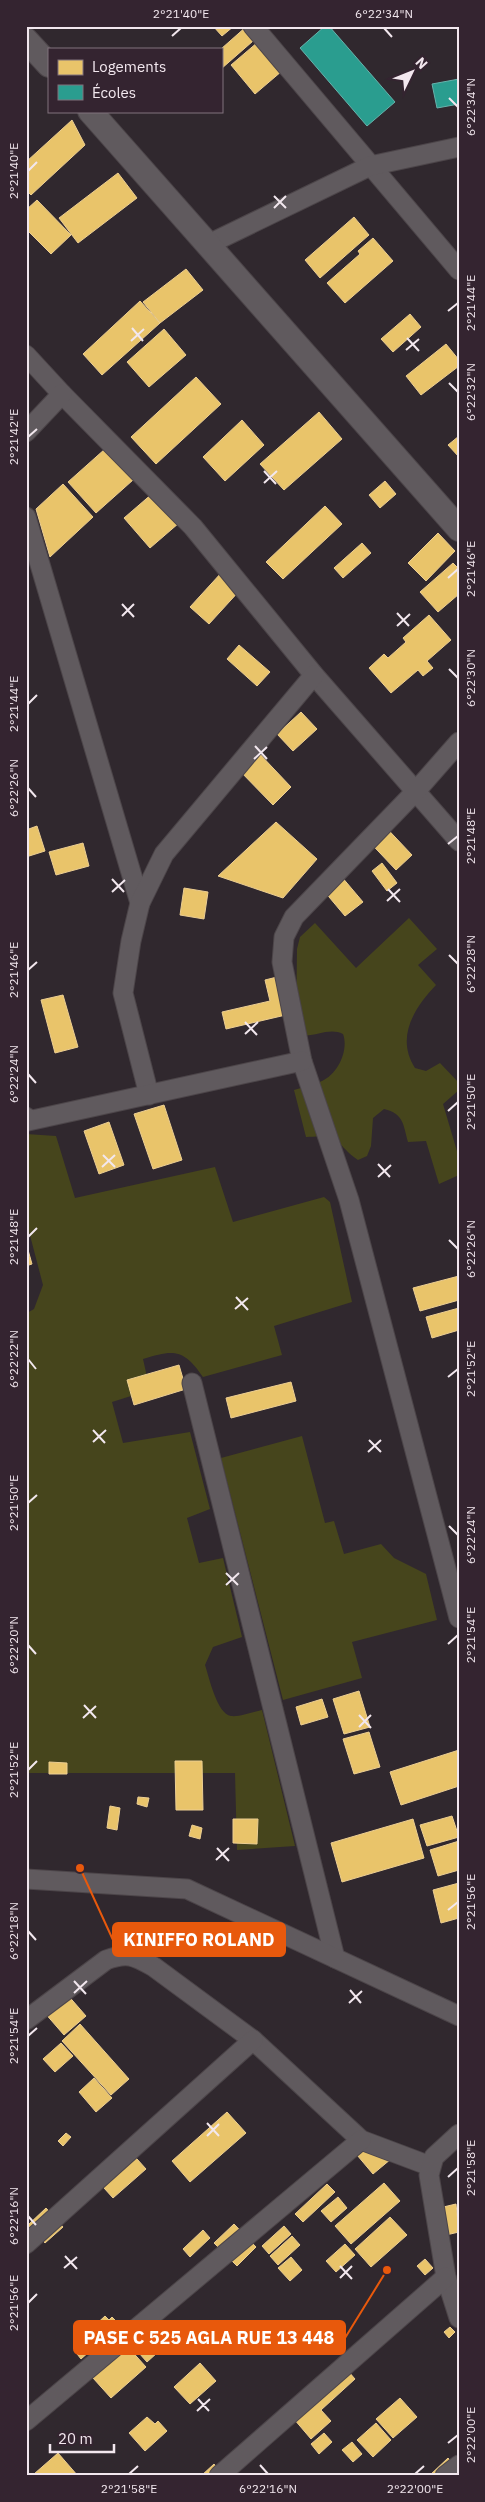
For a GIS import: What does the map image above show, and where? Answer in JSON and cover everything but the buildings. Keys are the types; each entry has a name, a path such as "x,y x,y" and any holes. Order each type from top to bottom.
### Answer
{"street":[{"path":"253,26 459,270"},
{"path":"26,40 48,64"},
{"path":"91,112 459,529"},
{"path":"209,244 370,166 459,148"},
{"path":"26,355 193,528 314,675 459,841"},
{"path":"26,432 62,394"},
{"path":"26,517 140,903"},
{"path":"149,1095 123,993 131,941 140,903 164,854 314,675"},
{"path":"459,742 416,791 307,901 294,917 284,937 282,962 302,1061 350,1200 459,1618"},
{"path":"26,1117 28,1121 302,1061"},
{"path":"192,1382 335,1958"},
{"path":"26,1879 187,1889 459,2016"},
{"path":"26,2020 106,1960 122,1954 136,1957 154,1967 253,2040 361,2140 430,2166"},
{"path":"26,2244 253,2040"},
{"path":"459,2134 434,2157 429,2175 446,2277 459,2318"},
{"path":"26,2421 361,2140"},
{"path":"219,2476 446,2277"},
{"path":"445,2476 459,2465"}],"shaded area":[{"path":"409,918 437,949 418,965 436,985 421,1003 410,1023 407,1034 409,1056 415,1068 426,1071 440,1063 459,1083 459,1090 443,1104 459,1158 459,1175 439,1184 426,1141 408,1142 402,1121 391,1111 384,1109 373,1118 371,1146 367,1156 358,1160 332,1138 306,1137 294,1090 328,1078 341,1061 344,1047 343,1034 337,1032 307,1035 296,1033 297,949 300,937 315,923 356,968"},
{"path":"26,1134 56,1136 75,1198 215,1167 233,1222 324,1197 330,1202 352,1302 274,1326 282,1355 203,1377 190,1361 178,1354 163,1354 143,1359 150,1390 112,1402 123,1443 190,1432 210,1509 187,1518 199,1563 223,1558 242,1637 213,1647 205,1665 214,1694 226,1714 238,1716 262,1710 295,1846 237,1850 235,1773 26,1773 26,1319 27,1313 34,1309 43,1285 26,1220"},
{"path":"302,1436 325,1523 334,1521 344,1554 381,1544 394,1558 426,1574 437,1620 352,1642 362,1678 283,1700 221,1458"}],"place":[{"name":"KINIFFO ROLAND","path":"80,1868"},
{"name":"PASE C 525 AGLA RUE 13 448","path":"387,2270"}]}
